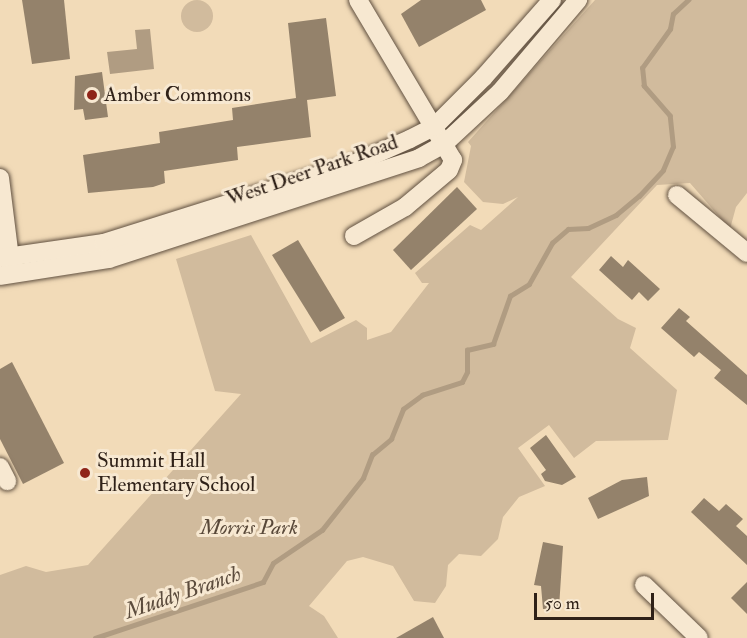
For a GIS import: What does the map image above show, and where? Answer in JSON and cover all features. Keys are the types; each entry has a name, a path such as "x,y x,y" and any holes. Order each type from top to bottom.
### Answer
{"street":[{"path":"354,236 405,207 449,170 452,157 358,0"},
{"name":"West Deer Park Road","path":"5,266 104,243 236,203 351,165 434,127 552,0"},
{"name":"West Deer Park Road","path":"5,266 109,259 390,170 444,144 500,92 578,0"},
{"path":"0,178 5,266"},
{"path":"677,195 747,253"},
{"path":"644,585 699,638"}],"green space":[{"path":"197,0 208,5 213,16 208,27 197,32 186,27 181,16 186,5"},
{"name":"Morris Park","path":"595,0 747,0 747,193 736,207 730,229 690,183 657,185 571,277 618,319 636,328 630,348 677,390 668,440 596,441 574,458 549,425 518,448 545,486 519,497 503,517 498,539 481,556 459,554 448,565 446,586 435,603 414,601 393,566 363,557 347,561 309,606 324,616 338,638 0,638 0,575 26,566 46,572 88,565 241,394 215,391 176,259 251,235 311,343 356,320 367,328 367,340 391,332 429,283 422,283 415,273 470,225 481,230 518,197 503,204 483,202 464,182 471,146 468,142"}],"shaded area":[{"path":"150,29 154,69 110,74 107,52 137,49 135,30"}],"building":[{"path":"22,0 64,0 70,59 32,64"},
{"path":"421,0 481,0 486,10 419,47 401,14"},
{"path":"326,18 336,96 307,100 311,137 237,147 238,160 164,171 165,183 153,187 88,193 83,155 160,143 159,132 233,120 232,108 296,98 288,23"},
{"path":"102,72 108,117 85,120 83,109 74,110 75,76"},
{"path":"457,187 477,209 411,270 393,250"},
{"path":"298,240 345,318 320,332 272,255"},
{"path":"611,256 623,267 628,260 660,289 648,301 639,292 632,300 599,270"},
{"path":"679,308 690,317 686,321 747,375 747,405 714,378 721,370 699,352 694,357 661,328"},
{"path":"12,362 64,463 23,484 0,439 0,369"},
{"path":"546,435 576,477 562,485 545,481 541,474 546,470 530,448"},
{"path":"647,477 649,496 598,519 588,498 622,480"},
{"path":"704,498 719,511 726,504 743,519 736,526 747,536 747,565 691,512"},
{"path":"543,542 563,546 559,608 543,609 541,586 534,585"},
{"path":"747,582 747,614 731,598"},
{"path":"433,617 444,638 396,638"}],"waterway":[{"name":"Muddy Branch","path":"95,638 263,582 273,563 322,530 363,478 372,455 391,439 403,409 422,395 462,382 467,372 467,350 493,344 510,296 529,284 552,243 568,229 588,228 616,215 639,196 663,170 673,147 670,116 644,86 642,68 670,29 673,14 688,0"}],"place":[{"name":"Amber Commons","path":"92,95"},
{"name":"Summit Hall Elementary School","path":"85,473"}]}
